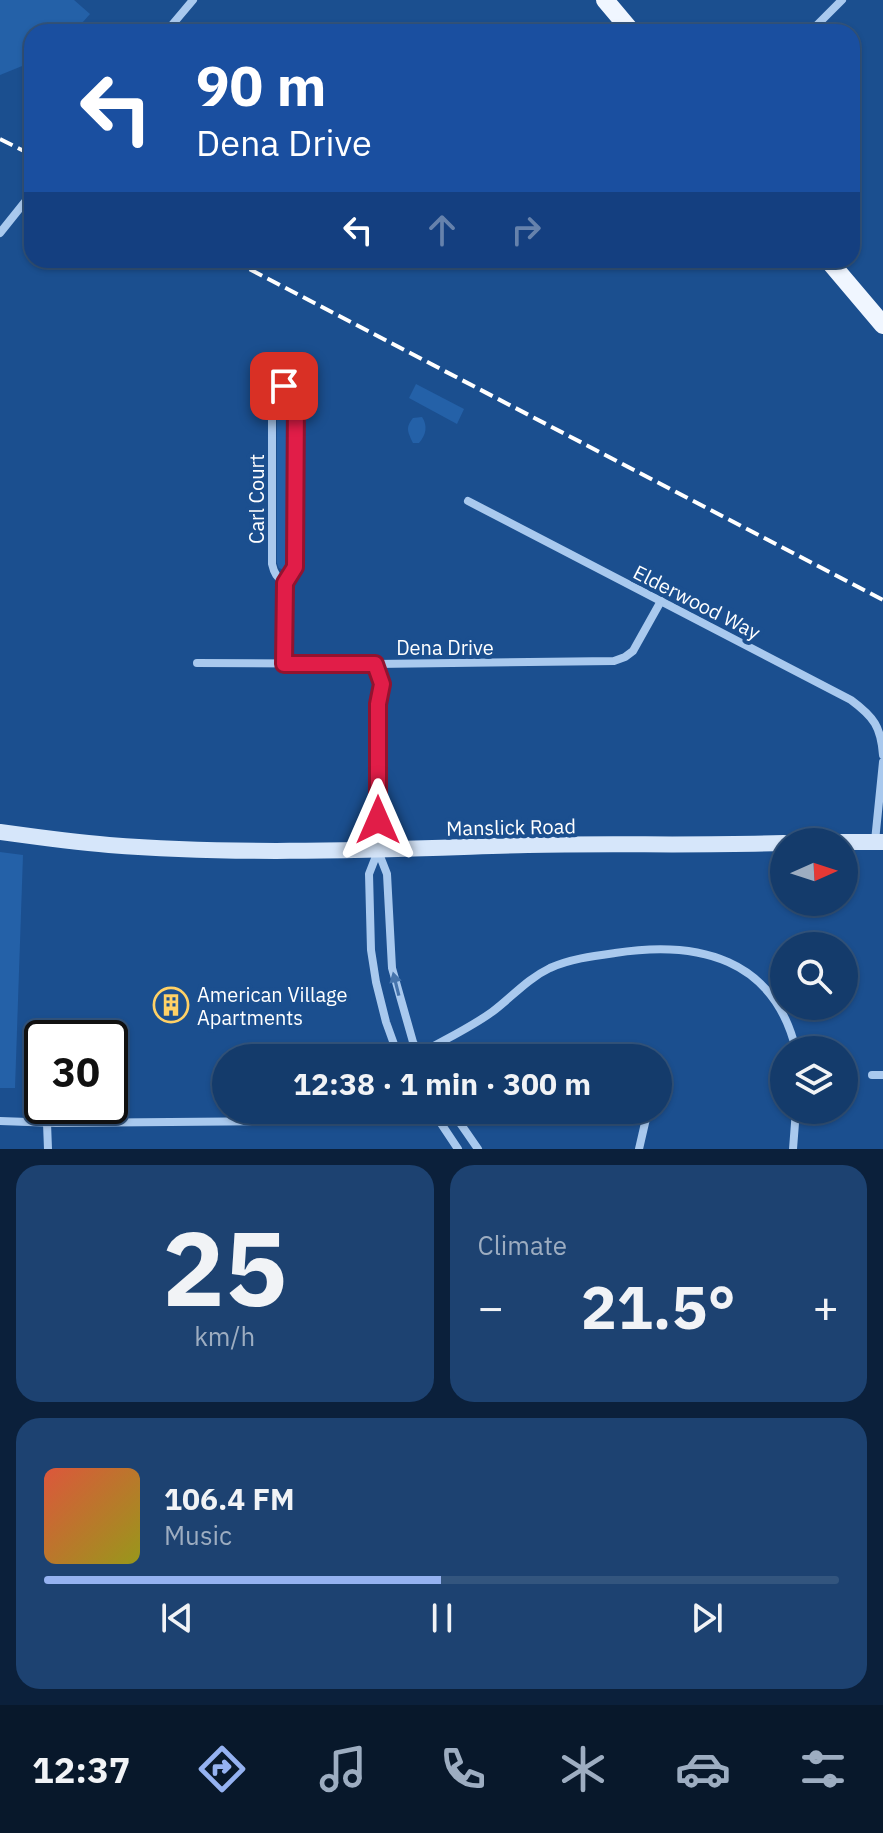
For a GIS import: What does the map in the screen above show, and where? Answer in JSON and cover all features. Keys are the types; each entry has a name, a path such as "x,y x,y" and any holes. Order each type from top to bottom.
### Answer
{"main road":[{"path":"605,0 625,24"},
{"path":"835,268 883,325"},
{"name":"Manslick Road","path":"0,832 142,847 378,851 530,845 770,843"},
{"path":"858,841 879,841"}],"street":[{"path":"173,24 193,0"},
{"path":"818,24 842,0"},
{"path":"0,233 24,203"},
{"name":"Carl Court","path":"284,664 285,583 295,567 296,397 289,386 275,388 272,393 272,564 278,579 285,583"},
{"name":"Elderwood Way","path":"468,501 851,700 866,711 875,723 882,741 883,755"},
{"name":"Dena Drive","path":"197,663 614,661 633,651 661,601"},
{"path":"375,664 382,684 378,704 378,851 387,874 392,968 413,1044"},
{"path":"879,841 883,762"},
{"path":"378,851 369,874 371,950 376,982 394,1044"},
{"path":"440,1044 495,1010 537,975 554,967 631,950 674,949 714,955 746,972 774,1000 785,1017 791,1036"},
{"path":"872,1075 883,1075"},
{"path":"0,1121 24,1122"},
{"path":"128,1122 212,1122"},
{"path":"47,1124 48,1149"},
{"path":"441,1124 458,1149"},
{"path":"461,1124 478,1149"},
{"path":"639,1149 645,1124"},
{"path":"793,1149 795,1124"}],"shaded area":[{"path":"0,0 74,0 90,14 81,24 24,24 24,65 0,75"},
{"path":"416,384 464,409 457,424 409,398"},
{"path":"283,392 289,395 290,401 290,562 289,568 284,570 277,563 277,398"},
{"path":"422,417 425,434 419,443 413,443 408,427 413,418"},
{"path":"0,852 23,855 15,1088 0,1088"}],"railway":[{"path":"0,139 24,151"},
{"path":"247,268 883,600"}],"place":[{"name":"American Village Apartments","path":"171,1005"}],"route":[{"path":"284,386 294,390 296,397 295,567 285,583 284,664 375,664 382,684 378,704 378,820"}]}
